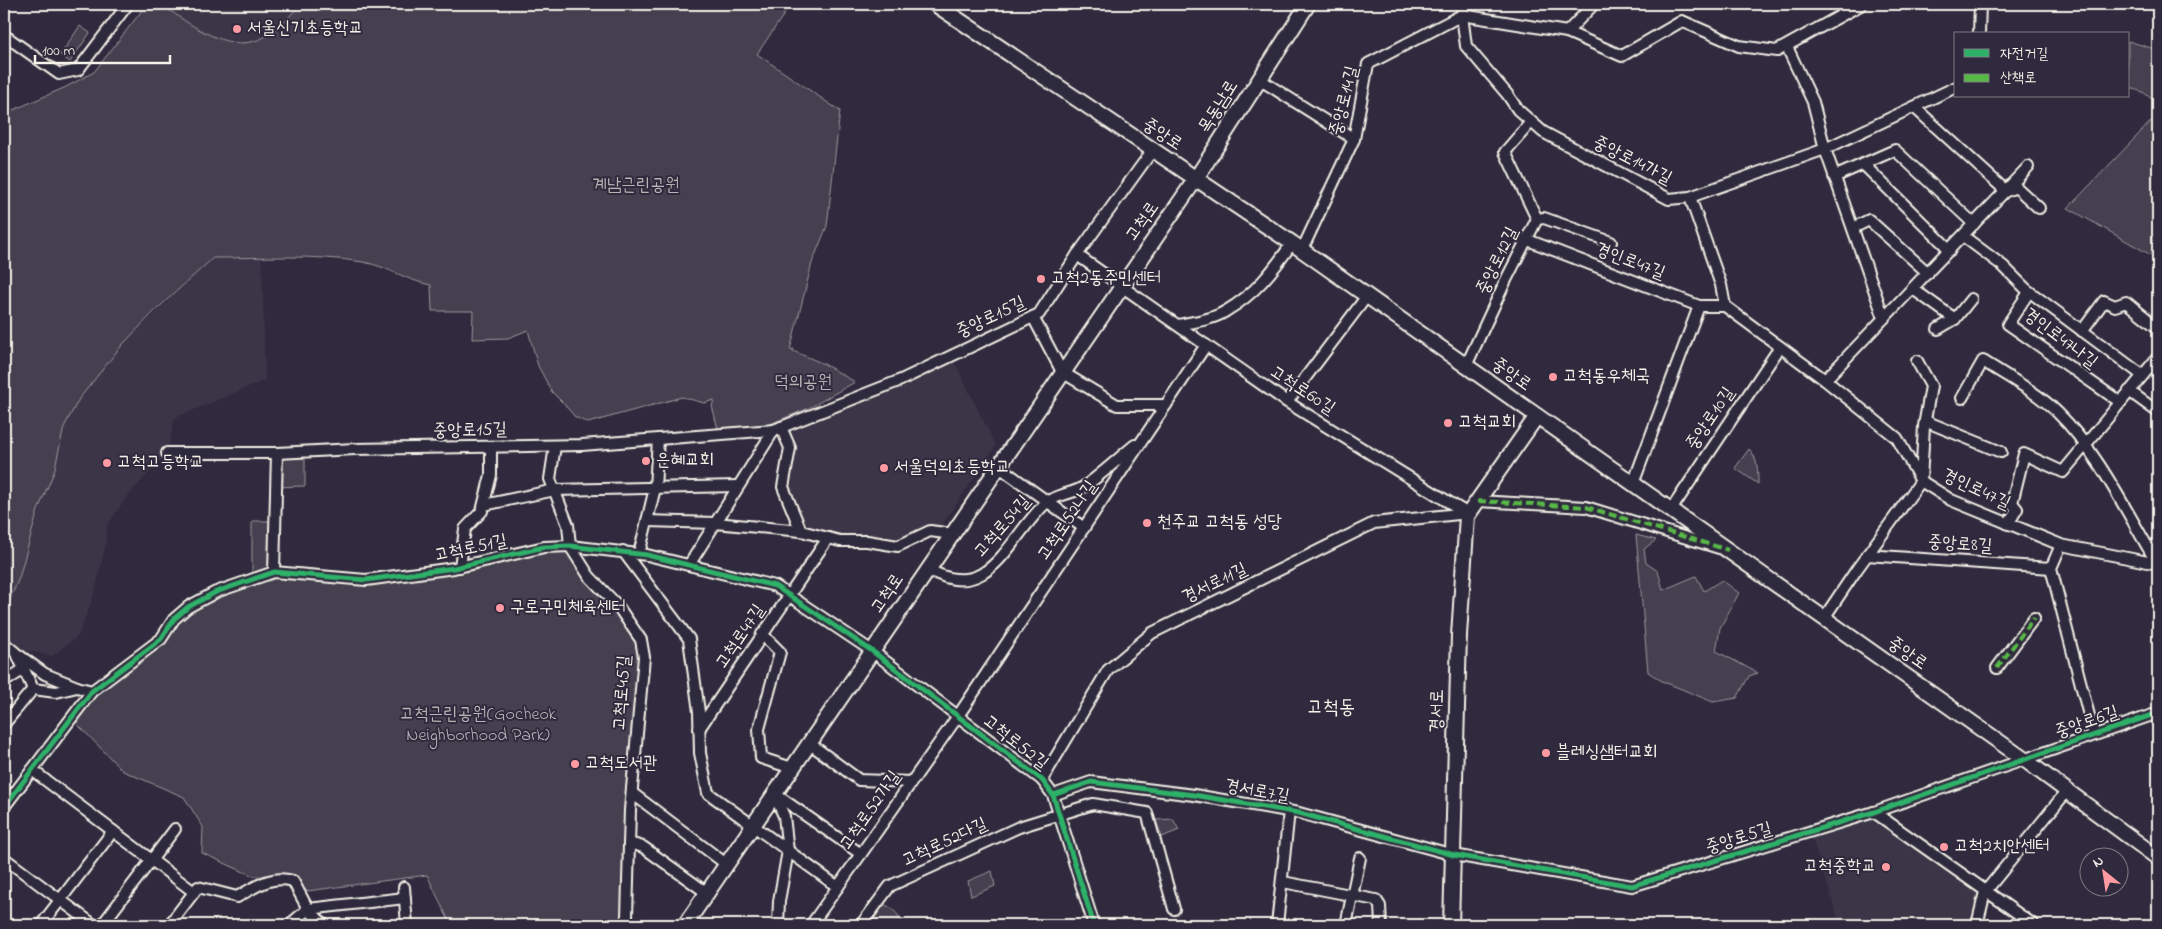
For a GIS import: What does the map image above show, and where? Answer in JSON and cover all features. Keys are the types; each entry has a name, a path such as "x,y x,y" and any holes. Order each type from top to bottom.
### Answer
{"main road":[{"name":"중앙로","path":"935,4 1297,247 2025,760 2158,858"},
{"name":"목동남로","path":"1195,180 1308,4"},
{"name":"고척로","path":"685,925 1121,285 1195,180"},
{"path":"1468,515 1536,416"},
{"name":"경서로","path":"1451,925 1459,635 1468,515"}],"street":[{"path":"4,35 59,74 78,70 128,4"},
{"path":"1464,4 1462,15 1567,32 1622,56 1682,21 1738,46 1778,51 1862,4"},
{"path":"1567,32 1594,4"},
{"path":"1979,32 1980,4"},
{"name":"중앙로14가길","path":"1462,15 1466,46 1508,94 1518,110 1542,132 1669,199 1690,197 1824,149 1954,88"},
{"name":"중앙로14길","path":"1178,325 1206,319 1225,312 1267,279 1297,247 1354,139 1368,64 1462,15"},
{"path":"1787,47 1813,102 1824,149 1884,318"},
{"name":"목동남로","path":"1259,79 1354,139"},
{"path":"1914,107 2006,191"},
{"name":"중앙로12길","path":"1466,366 1537,219 1505,152 1531,122"},
{"path":"1834,177 1895,150 1974,224"},
{"name":"중앙로15길","path":"167,453 277,453 355,449 555,446 777,428 901,380 1039,314 1077,255 1152,151"},
{"path":"1863,164 1950,250"},
{"path":"1825,380 2028,167"},
{"path":"2006,191 2016,187 2039,208"},
{"path":"1690,197 1721,285 1725,306"},
{"path":"1537,219 1544,218 1611,242"},
{"path":"1853,228 1869,220 1928,273"},
{"name":"경인로47나길","path":"1963,236 2003,266 2029,292 2142,375"},
{"name":"경인로47길","path":"1526,240 1699,306 1725,306 1825,380 1897,438 1921,481 1951,500 2061,546 2158,564"},
{"path":"1077,255 1121,285"},
{"name":"고척로60길","path":"1121,285 1287,402 1468,515"},
{"path":"1912,288 1956,319"},
{"name":"경인로47나길","path":"2029,292 2008,324 2120,402"},
{"path":"1287,402 1367,296"},
{"path":"1938,328 1956,319 1971,299"},
{"name":"경인로47나길","path":"2082,331 2104,302 2115,306 2126,302 2158,328"},
{"path":"1633,484 1699,306"},
{"path":"1033,316 1062,372 1117,405 1166,405"},
{"name":"고척로52나길","path":"958,716 1206,345"},
{"name":"중앙로10길","path":"1671,510 1780,347"},
{"path":"1824,618 1921,481 1925,421 1930,386 1917,361"},
{"path":"1962,398 1982,361 2043,400 2058,413 2085,443 2158,564"},
{"path":"2008,524 2017,509 2012,503 2024,454 2063,472 2142,375 2156,363"},
{"path":"2129,391 2158,412"},
{"path":"1925,421 2002,452"},
{"path":"689,565 777,428 790,448 782,487 801,531"},
{"name":"고척로54길","path":"928,569 943,578 959,579 973,578 986,572 998,562 1047,502 1084,487 1145,437"},
{"path":"639,554 654,488 658,439"},
{"name":"고척로45길","path":"555,446 550,479 568,525 570,546 590,576 617,605 641,640 644,657 629,843 628,925"},
{"name":"고척로51길","path":"460,567 465,529 482,511 484,505 491,475 492,447"},
{"path":"274,572 277,453"},
{"path":"998,466 1084,528"},
{"path":"484,505 555,490 738,486"},
{"path":"1478,501 1586,507 1728,550"},
{"name":"경서로11길","path":"1042,780 1108,670 1152,633 1374,523 1468,515"},
{"path":"647,521 801,531 840,541 867,541 898,546 930,531 952,534"},
{"name":"고척로47길","path":"699,729 828,538"},
{"name":"고척로51길","path":"4,807 92,691 161,639 174,619 188,607 216,592 274,572 366,580 460,567 544,548 570,546 623,551 775,586 872,650"},
{"path":"2051,568 2061,546"},
{"name":"고척로47길","path":"623,551 689,638 700,754 708,792 752,826"},
{"name":"중앙로8길","path":"1867,555 2051,568"},
{"name":"중앙로6길","path":"2051,568 2094,736"},
{"path":"1997,668 2034,618"},
{"path":"762,634 780,652 758,729 761,758 792,768"},
{"path":"4,643 45,674 92,691"},
{"name":"고척로52길","path":"872,650 1042,780 1053,795 1094,925"},
{"path":"17,654 33,689"},
{"path":"4,682 24,669"},
{"path":"33,689 56,692 77,687"},
{"path":"4,724 33,689"},
{"name":"중앙로6길","path":"2025,760 2158,713"},
{"name":"고척로52가길","path":"811,925 958,716"},
{"path":"809,744 859,780 911,782"},
{"name":"중앙로5길","path":"1454,855 1632,886 1874,812 2025,760"},
{"path":"32,770 152,861 196,889 237,897 280,877 293,881 308,909 324,925"},
{"name":"경서로7길","path":"1053,795 1091,782 1194,795 1289,811 1454,855"},
{"path":"1977,925 1985,892 2067,791"},
{"path":"632,793 726,864"},
{"path":"774,794 784,816 788,852 779,901 778,925"},
{"path":"774,794 861,854"},
{"name":"고척로52다길","path":"862,925 890,886 1019,827 1093,804 1147,813 1174,909"},
{"path":"1277,925 1289,811"},
{"path":"1874,812 2034,925"},
{"path":"752,826 838,887"},
{"path":"102,925 175,829"},
{"path":"40,925 113,831"},
{"path":"629,843 643,846 707,893"},
{"path":"4,858 94,925"},
{"path":"1346,925 1360,858"},
{"path":"1283,882 1376,900 1380,906 1381,925"},
{"path":"404,887 407,925"},
{"path":"169,925 196,889"},
{"path":"289,925 308,909 405,898"}],"shaded area":[{"name":"서울신기초등학교","path":"158,4 300,4 285,23 262,40 242,44 207,35"},
{"name":"고척고등학교","path":"213,258 262,258 265,380 175,418 167,453 126,498 107,526 106,543 95,592 78,636 52,656 18,649 4,628 4,614 19,578 38,510 54,472 64,427 79,399 122,345"},
{"name":"서울덕의초등학교","path":"951,355 996,446 937,532 898,546 801,531 783,487 790,448 781,427"},
{"name":"고척중학교","path":"1874,812 1985,892 1977,925 1840,925 1810,832"}],"green space":[{"name":"계남근린공원","path":"147,4 158,5 167,9 219,39 247,42 260,39 273,31 300,4 791,4 757,54 840,111 827,226 812,263 790,350 794,349 793,351 824,364 855,382 809,408 770,424 718,429 712,406 714,400 704,403 682,397 588,423 575,417 552,392 538,366 528,330 508,338 472,339 473,311 432,311 431,285 363,262 306,257 213,258 155,311 122,345 79,399 64,427 54,472 38,510 19,578 4,614 4,114 66,87 94,72"},
{"path":"80,26 90,33 70,62 60,55"},
{"path":"2130,42 2158,50 2158,104 2143,92 2130,88"},
{"path":"2158,114 2158,259 2068,208"},
{"path":"1749,449 1756,461 1758,484 1735,468"},
{"path":"305,452 305,486 276,487 277,453"},
{"name":"고척근린공원(Gocheok Neighborhood Park)","path":"252,521 275,521 274,572 345,579 570,546 641,640 630,810 628,925 451,925 427,875 300,892 280,877 253,876 202,853 203,827 184,797 123,771 79,726 75,713 188,607 252,580"},
{"path":"1636,535 1656,540 1644,549 1646,563 1658,571 1663,590 1696,576 1704,591 1722,580 1739,593 1720,628 1716,651 1758,673 1749,676 1737,698 1713,702 1662,681 1648,672"},
{"path":"1173,819 1179,830 1162,837 1156,820"},
{"path":"992,871 995,886 971,896 968,881"},
{"path":"878,903 894,911 904,925 861,925"}],"marked path":[{"path":"1478,501 1586,507 1728,550"},
{"path":"1997,668 2034,618"}],"cycle path":[{"path":"4,807 92,691 161,639 174,619 188,607 216,592 274,572 366,580 454,568 544,547 570,546 647,555 775,586 872,651 1042,780 1053,795 1094,925"},
{"path":"1053,795 1091,782 1194,795 1299,813 1454,855 1632,886 1874,812 2158,713"}],"place":[{"name":"서울신기초등학교","path":"237,29"},
{"name":"고척2동주민센터","path":"1041,279"},
{"name":"고척동우체국","path":"1553,377"},
{"name":"고척교회","path":"1448,423"},
{"name":"은혜교회","path":"646,461"},
{"name":"고척고등학교","path":"107,463"},
{"name":"서울덕의초등학교","path":"884,468"},
{"name":"천주교 고척동 성당","path":"1147,523"},
{"name":"구로구민체육센터","path":"500,608"},
{"name":"블레싱샘터교회","path":"1546,753"},
{"name":"고척도서관","path":"575,764"},
{"name":"고척2치안센터","path":"1944,847"},
{"name":"고척중학교","path":"1886,867"}],"district":[{"name":"고척동","path":"1331,708"}],"park label":[{"name":"덕의공원","path":"803,383"}]}
